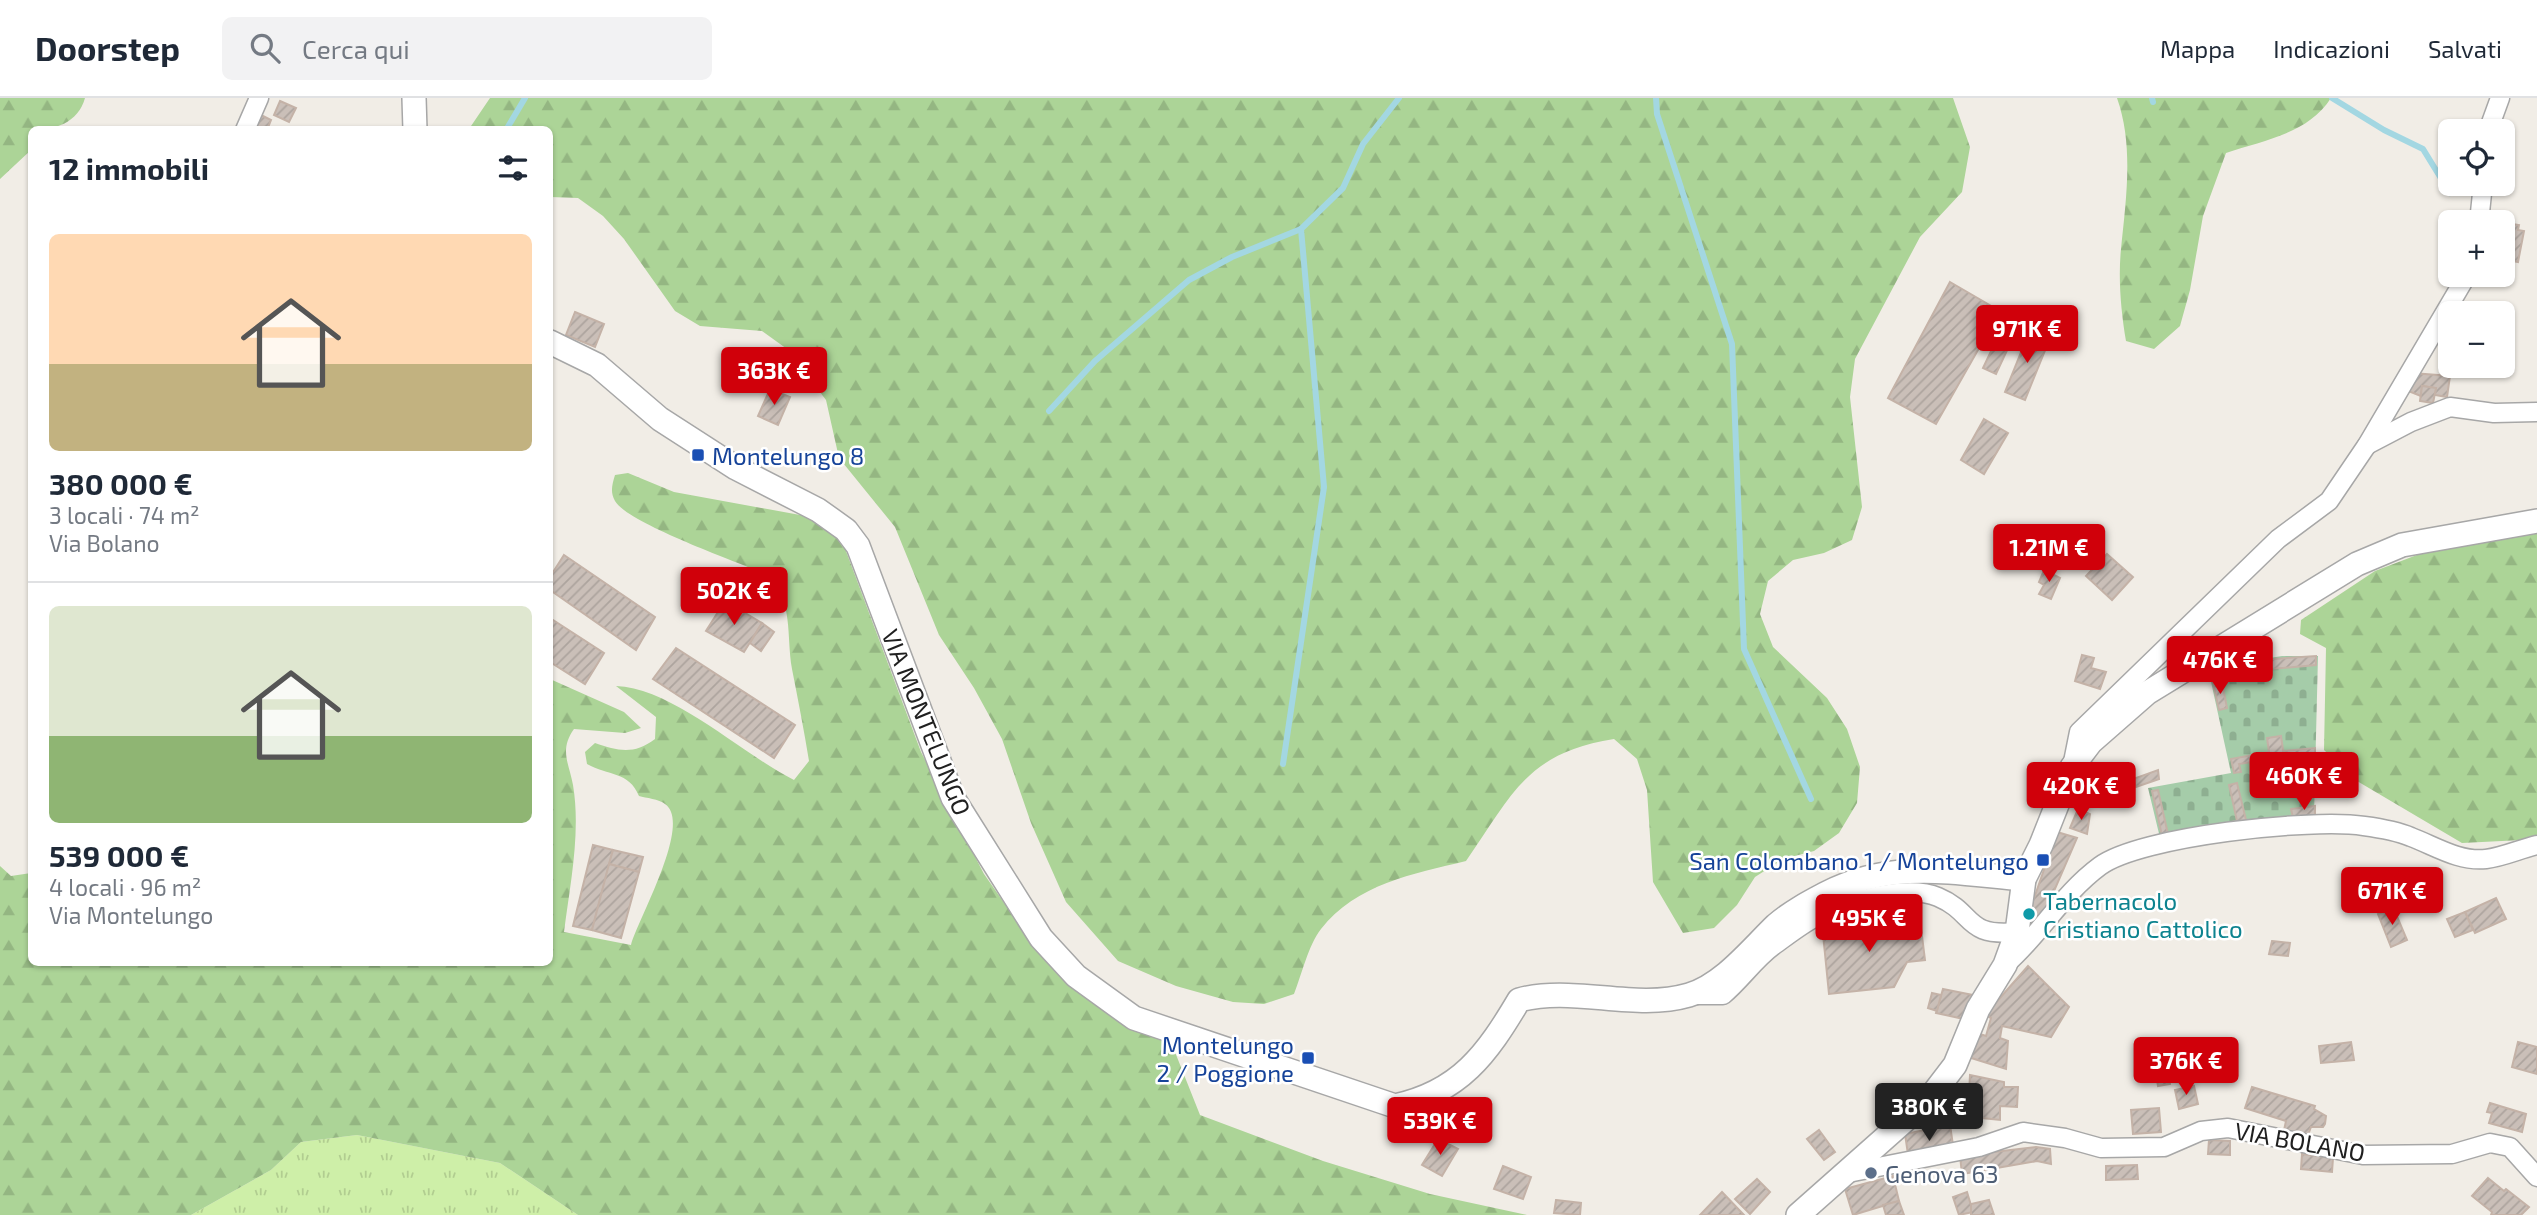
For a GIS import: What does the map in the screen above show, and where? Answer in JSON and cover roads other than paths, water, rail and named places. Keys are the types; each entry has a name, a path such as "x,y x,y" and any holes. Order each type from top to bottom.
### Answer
{"street":[{"path":"247,126 259,98"},
{"path":"414,98 415,126"},
{"path":"2492,119 2500,98"},
{"path":"1798,1215 1848,1173 1944,1083 1955,1065 1978,1009 2005,965 2017,932 2024,879 2041,845 2072,767 2079,732 2278,539 2329,501 2367,445 2459,287"},
{"name":"VIA MONTELUNGO","path":"553,343 597,365 660,419 736,468 818,510 846,530 858,546 953,798 1041,938 1076,976 1134,1018 1395,1106 1415,1102 1446,1088 1489,1050 1519,1000 1539,995 1614,999 1689,995 1718,980 1783,919 1848,882 1886,871 1913,869 2024,879"},
{"path":"2367,445 2411,422 2450,407 2494,413 2537,412"},
{"path":"2072,767 2091,742 2147,693 2357,564 2402,545 2537,521"},
{"path":"2005,965 2029,944 2063,898 2100,866 2141,847 2246,830 2320,824 2363,826 2408,835 2447,853 2477,859 2488,859 2537,845"},
{"path":"1689,995 1723,995 1772,947 1816,916 1837,907 1894,893 1940,898 1978,930 1993,934 2017,932"},
{"name":"VIA BOLANO","path":"1848,1173 1979,1147 2024,1132 2113,1148 2164,1147 2201,1131 2228,1128 2362,1154 2452,1154 2490,1143 2510,1147 2537,1177"}],"waterway":[{"path":"508,126 525,98"},
{"path":"1049,411 1095,361 1189,280 1232,257 1301,229 1343,188 1363,144 1399,98"},
{"path":"1656,98 1657,114 1732,344 1744,649 1811,799"},
{"path":"2152,98 2153,102"},
{"path":"2332,98 2384,130 2423,149 2438,173"},
{"path":"1283,764 1324,487 1301,229"}],"place":[{"name":"Montelungo 8","path":"698,455"},
{"name":"San Colombano 1 / Montelungo","path":"2043,860"},
{"name":"Tabernacolo Cristiano Cattolico","path":"2029,914"},
{"name":"Montelungo 2 / Poggione","path":"1308,1058"},
{"name":"Genova 63","path":"1871,1173"}]}
